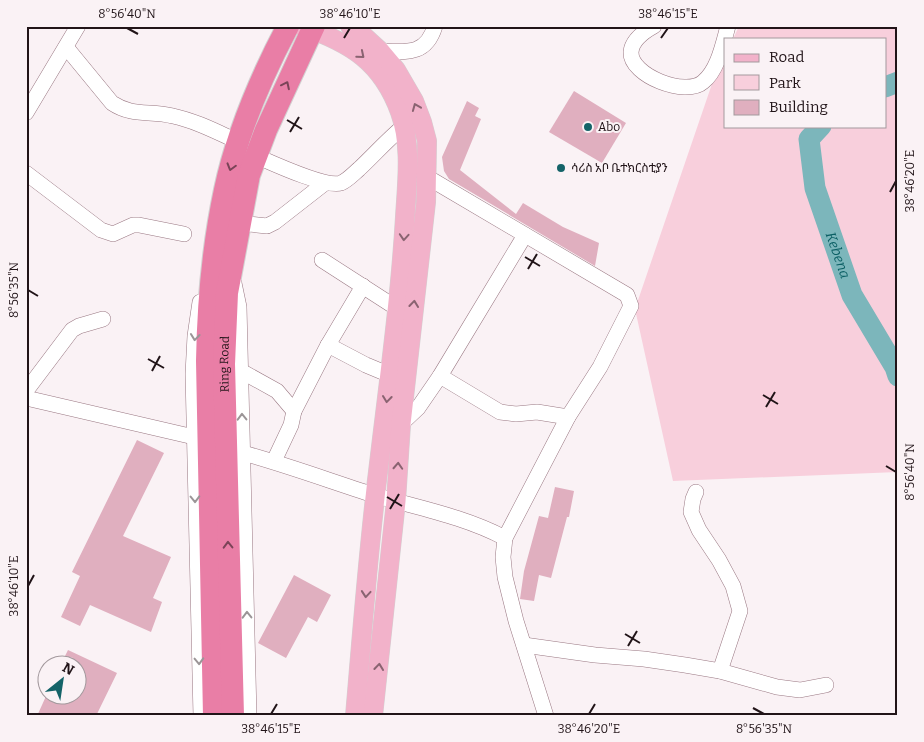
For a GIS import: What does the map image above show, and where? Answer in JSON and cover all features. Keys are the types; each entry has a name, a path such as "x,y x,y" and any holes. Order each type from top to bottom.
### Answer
{"highway":[{"name":"Ring Road","path":"233,716 224,364 227,293 221,274 225,188 239,142 272,58 288,26"},
{"name":"Ring Road","path":"214,716 206,361 208,306 239,223 256,156 310,27"}],"main road":[{"path":"350,26 380,51 396,70 406,86 422,122 427,141 426,202 401,424 396,501 373,716"},
{"path":"310,27 362,54 376,70 392,94 404,126 408,177 398,309 375,495 355,716"}],"street":[{"path":"26,113 78,26"},
{"path":"380,51 412,52 426,44 432,36 434,26"},
{"path":"654,26 644,32 634,43 631,52 635,64 641,71 656,80 686,88 696,87 705,81 712,70 724,39"},
{"path":"724,38 728,26"},
{"path":"66,47 112,103 120,108 130,112 158,113 190,120 239,142"},
{"path":"256,156 325,183 339,184 347,180 390,137 404,126"},
{"path":"26,173 89,222 108,233 117,232 133,225 184,234"},
{"path":"427,177 627,295 631,301 631,306 600,367 568,418 505,538 502,556 505,577 546,716"},
{"path":"239,223 267,226 275,222 325,183"},
{"path":"401,424 418,408 440,376 524,235"},
{"path":"322,260 398,309"},
{"path":"201,716 192,374 195,336 204,290 221,274 236,291 239,307 249,716"},
{"path":"274,461 291,425 294,411 328,345 363,286"},
{"path":"26,391 72,330 103,319"},
{"path":"328,345 390,375"},
{"path":"241,371 277,391 294,411"},
{"path":"440,376 500,412 516,414 537,412 568,418"},
{"path":"26,398 194,437"},
{"path":"243,453 274,461 375,495 466,520 505,538"},
{"path":"696,492 691,512 699,530 719,560 733,586 740,611 720,671"},
{"path":"524,645 595,655 644,659 720,671 785,688 800,690 826,686"}],"green space":[{"path":"739,26 898,26 898,472 673,481 635,309 714,78 724,56 724,128 886,128 886,38 733,38"}],"building":[{"path":"574,91 626,123 602,163 549,132"},
{"path":"467,101 479,108 475,116 481,119 460,170 516,214 523,203 563,227 599,243 595,266 449,179 444,171 442,157"},
{"path":"137,440 164,453 123,536 171,557 153,598 162,602 151,632 90,605 80,626 61,617 80,576 72,572"},
{"path":"555,487 574,491 569,517 567,517 551,578 539,575 534,601 520,599 524,571 539,516 548,518"},
{"path":"294,575 331,595 317,622 308,617 286,658 258,643"},
{"path":"68,650 77,654 66,654"},
{"path":"88,659 117,673 96,716 37,716 42,704 88,704"}],"waterway":[{"name":"Kebena","path":"886,87 898,82"},
{"name":"Kebena","path":"819,128 809,139 815,188 852,295 895,367 898,376"}],"place":[{"name":"Abo","path":"588,127"},
{"name":"ሳሪስ አቦ ቤተክርስቲያን","path":"561,168"}]}
